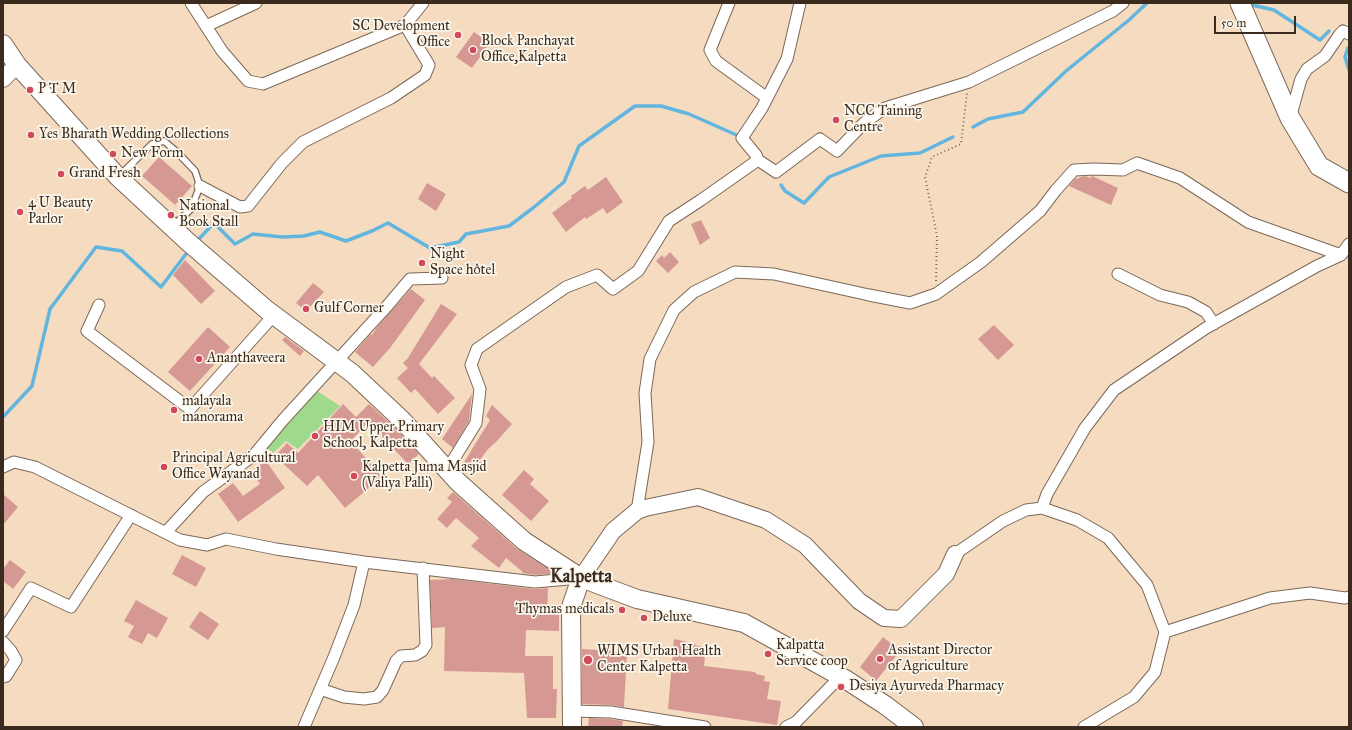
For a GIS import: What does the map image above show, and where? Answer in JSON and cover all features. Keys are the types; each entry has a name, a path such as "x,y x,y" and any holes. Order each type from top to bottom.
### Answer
{"highway":[{"path":"1240,3 1290,118 1319,166 1349,183"}],"main road":[{"path":"3,44 17,65 118,177 193,245 274,315 352,373 402,420 458,482 524,541 581,578 637,599 744,623 840,676 914,727"},
{"path":"3,79 17,65"},
{"path":"572,719 571,607 581,578 613,531 637,511 698,497 766,520 806,545 859,601 884,618 901,619 946,574 955,554"}],"street":[{"path":"191,3 222,51 248,81 263,84 405,24 423,3"},
{"path":"206,26 256,3"},
{"path":"729,3 710,50 716,61 767,98"},
{"path":"800,3 786,59 762,108 742,138 756,154 758,160 776,172 820,139 838,151 864,123 885,108 969,82 1113,11 1123,3"},
{"path":"200,186 240,207 248,206 282,163 303,142 391,98 425,75 429,65 405,24"},
{"path":"1290,118 1300,79 1307,69 1325,56 1340,34 1343,32 1349,34"},
{"path":"447,470 476,423 480,390 471,366 477,349 566,287 597,275 613,289 638,271 669,221 758,160"},
{"path":"637,511 648,442 645,393 650,359 674,310 694,292 735,272 774,274 910,303 936,294 981,262 1040,211 1074,170 1123,170 1137,164 1180,178 1248,222 1341,255"},
{"path":"1042,508 1046,494 1085,428 1114,390 1206,328 1317,266 1341,255 1349,244"},
{"path":"1118,274 1160,295 1188,302 1206,312 1214,324"},
{"path":"166,532 203,492 254,455 283,420 410,279 442,278"},
{"path":"99,305 87,331 190,409 274,315"},
{"path":"3,467 14,462 35,468 180,540 207,545 226,539 276,550 460,574 535,582 581,578"},
{"path":"955,554 1003,521 1026,510 1042,508 1077,520 1108,538 1147,585 1164,632 1155,672 1134,697 1084,727"},
{"path":"3,631 31,588 72,607 131,515"},
{"path":"304,727 354,605 364,562"},
{"path":"320,689 344,698 364,699 377,697 383,690 396,661 401,656 415,655 422,651 426,645 422,568"},
{"path":"1164,632 1270,598 1310,593 1345,598 1349,597"},
{"path":"3,642 11,651 16,660 6,676 3,677"},
{"path":"786,727 796,722 840,676"},
{"path":"572,719 611,712 705,727"}],"lane":[{"path":"118,177 152,144 164,141 177,152 195,171 200,186 191,209 173,227"}],"path":[{"path":"936,294 937,236 925,177 932,157 961,144 969,82"}],"green space":[{"path":"317,391 340,406 298,449 286,441 273,453 267,448"}],"building":[{"name":"Block Panchayat Office,Kalpetta","path":"474,32 490,43 472,68 456,57"},
{"path":"159,157 192,186 175,205 142,176"},
{"path":"1085,176 1090,178 1092,176 1118,188 1111,205 1069,186 1076,178 1078,179"},
{"path":"606,177 623,202 607,214 603,208 586,219 585,217 566,232 552,213 585,186 588,190"},
{"path":"427,183 446,194 436,211 418,199"},
{"path":"701,220 710,238 700,245 691,224"},
{"path":"670,252 679,262 668,273 656,261 662,255 664,258"},
{"path":"185,260 215,291 201,304 173,275"},
{"path":"313,283 324,292 306,311 296,303"},
{"path":"411,289 425,300 390,348 373,367 355,352 371,334 372,335 378,326"},
{"path":"441,304 457,314 419,364 432,378 434,376 455,398 438,414 415,389 411,393 397,378 408,368 403,363 408,358"},
{"path":"994,325 1014,345 998,360 978,339"},
{"name":"Ananthaveera","path":"208,327 230,347 190,391 168,372"},
{"path":"285,337 304,351 300,356 282,340"},
{"path":"472,394 469,421 453,448 442,439"},
{"path":"343,404 356,417 369,404 394,427 419,454 408,464 368,422 351,441 382,477 345,508 318,475 307,486 275,456 287,443 298,453"},
{"path":"492,405 512,424 489,448 479,461 482,463 473,473 463,464 490,420 486,416"},
{"path":"266,461 285,488 238,522 218,494 233,483 243,496 260,484 255,476 258,474 254,469"},
{"path":"524,470 534,479 530,484 549,501 531,521 502,495"},
{"path":"453,492 517,549 552,571 550,574 535,575 522,573 523,572 506,558 499,568 471,546 479,538 456,518 447,528 437,519 452,502 447,498"},
{"path":"3,494 18,507 3,525"},
{"path":"182,555 206,568 196,587 172,574"},
{"path":"10,560 26,572 13,589 3,581 3,569"},
{"path":"452,579 534,589 548,588 547,613 559,614 559,631 526,630 525,656 553,656 553,689 557,689 556,718 527,718 524,673 444,671 445,627 432,628 430,580"},
{"path":"136,600 168,618 157,638 148,633 142,644 128,637 134,626 124,621"},
{"path":"200,611 219,624 208,640 189,627"},
{"name":"Assistant Director of Agriculture","path":"883,637 900,651 876,681 860,667"},
{"path":"674,639 706,647 704,666 755,672 756,674 765,676 764,681 770,682 767,699 781,701 777,725 668,709"},
{"path":"582,649 627,652 624,707 582,704"},
{"path":"589,718 623,721 622,727 588,727"}],"waterway":[{"path":"973,127 988,119 1023,112 1066,71 1129,20 1147,3"},
{"path":"1252,5 1274,10 1320,40 1329,31"},
{"path":"1348,48 1345,57 1349,70"},
{"path":"196,242 214,223 235,244 253,234 282,237 304,236 320,232 346,241 388,223 430,248 459,242 466,234 509,226 533,208 564,182 579,146 635,106 661,106 689,114 741,137"},
{"path":"781,185 785,191 804,203 829,177 881,156 920,153 953,137"},
{"path":"3,417 32,386 50,309 96,247 122,251 161,287 189,250"}],"place":[{"name":"SC Development Office","path":"458,35"},
{"name":"Block Panchayat Office,Kalpetta","path":"473,50"},
{"name":"P T M","path":"30,90"},
{"name":"NCC Taining Centre","path":"836,120"},
{"name":"Yes Bharath Wedding Collections","path":"31,135"},
{"name":"New Form","path":"113,154"},
{"name":"Grand Fresh","path":"61,174"},
{"name":"4 U Beauty Parlor","path":"20,212"},
{"name":"National Book Stall","path":"171,215"},
{"name":"Night Space hôtel","path":"422,263"},
{"name":"Gulf Corner","path":"306,309"},
{"name":"Ananthaveera","path":"199,359"},
{"name":"malayala manorama","path":"174,410"},
{"name":"HIM Upper Primary School, Kalpetta","path":"315,436"},
{"name":"Principal Agricultural Office Wayanad","path":"164,467"},
{"name":"Kalpetta Juma Masjid (Valiya Palli)","path":"354,476"},
{"name":"Thymas medicals","path":"622,610"},
{"name":"Deluxe","path":"644,618"},
{"name":"Kalpatta Service coop","path":"768,654"},
{"name":"Assistant Director of Agriculture","path":"880,659"},
{"name":"WIMS Urban Health Center Kalpetta","path":"588,660"},
{"name":"Desiya Ayurveda Pharmacy","path":"841,687"}],"district":[{"name":"Kalpetta","path":"581,578"}]}
